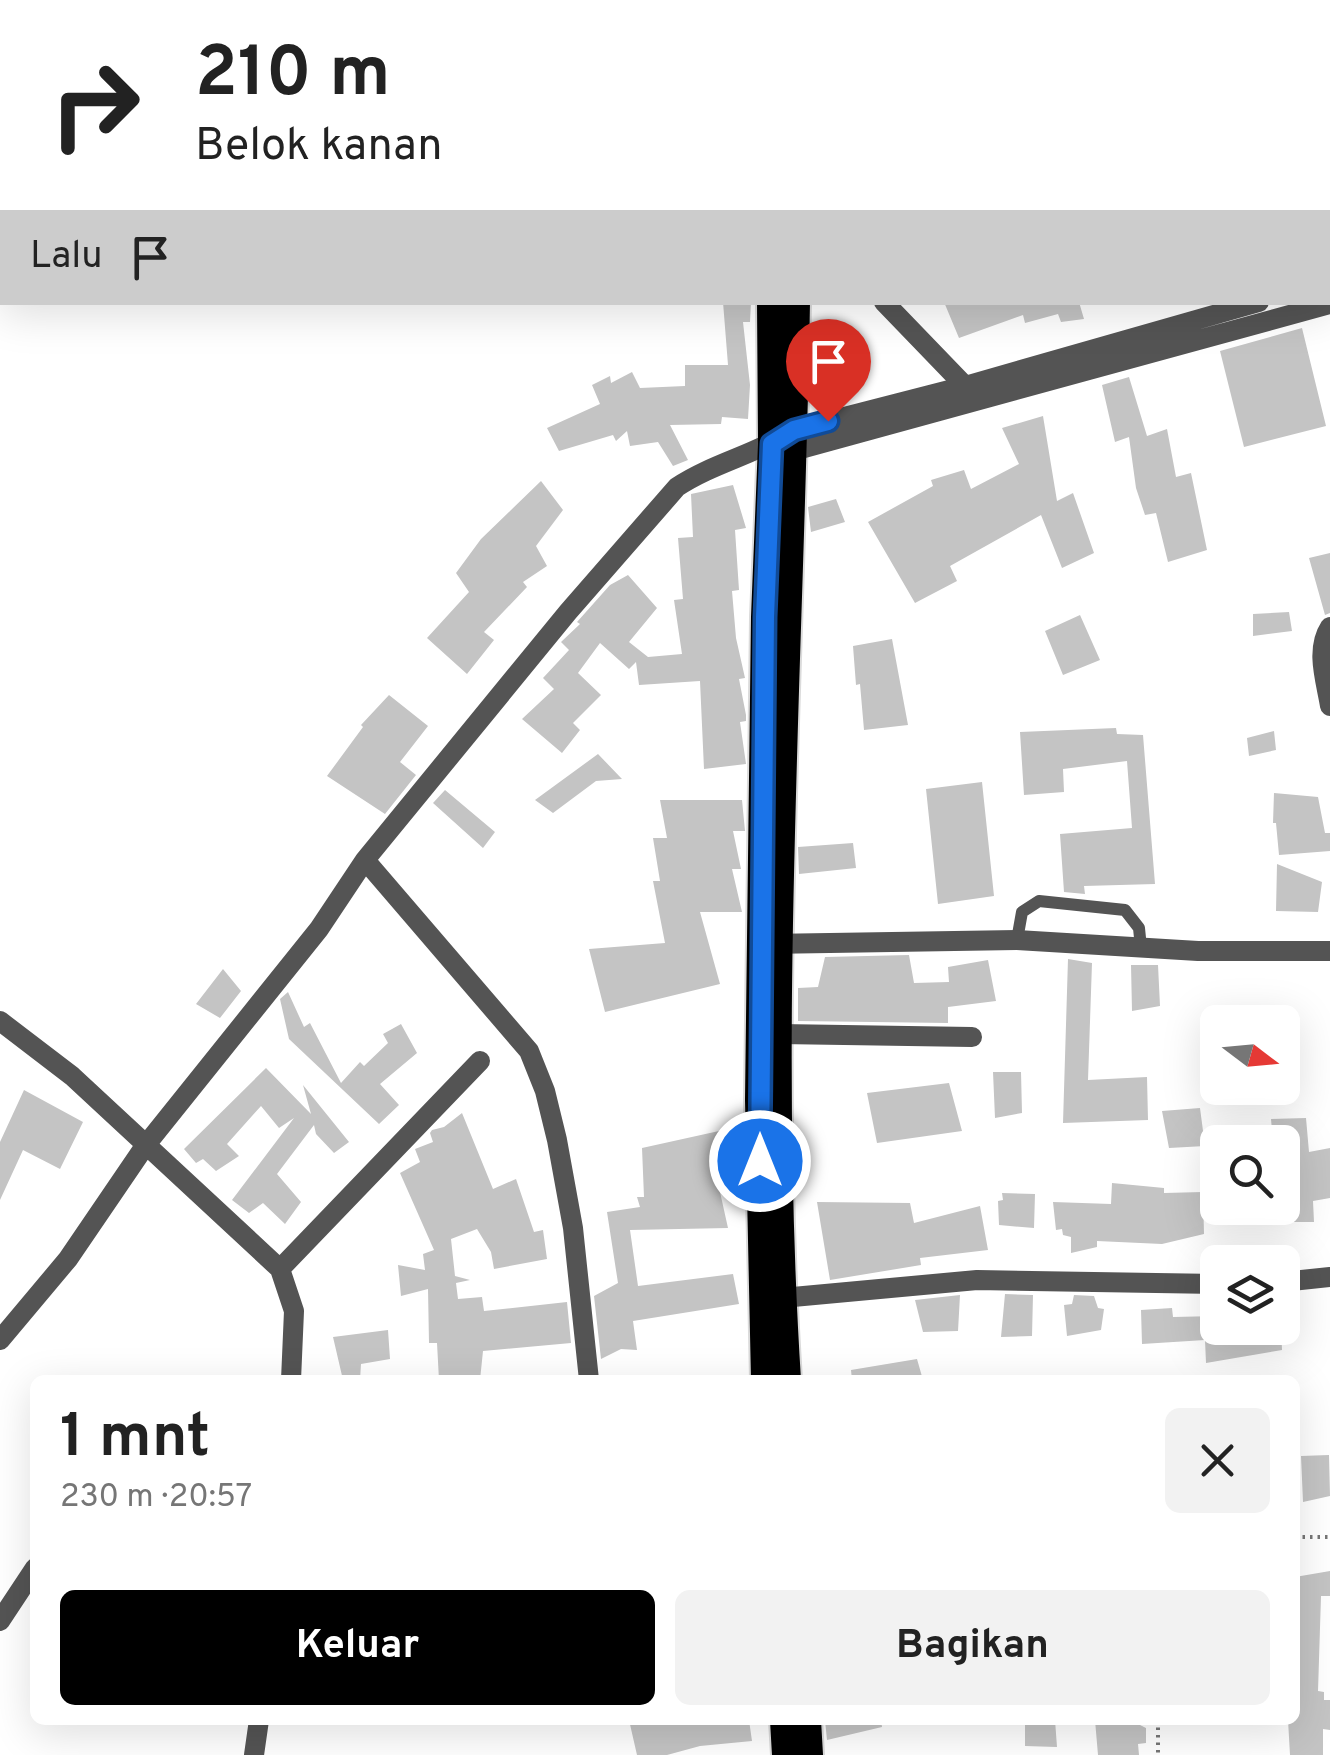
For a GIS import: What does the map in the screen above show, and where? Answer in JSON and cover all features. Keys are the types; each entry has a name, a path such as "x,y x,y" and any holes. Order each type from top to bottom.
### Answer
{"highway":[{"path":"772,305 786,442"},
{"path":"764,1375 760,1212 787,615 786,442 796,305"},
{"path":"771,944 780,1034 782,1298 787,1375"},
{"path":"784,1725 786,1755"},
{"path":"807,1725 809,1755"}],"street":[{"path":"887,305 968,395"},
{"path":"968,395 1250,305"},
{"path":"0,1340 68,1259 145,1146 320,929 365,860 655,508 695,475 786,442 1326,305"},
{"path":"1330,627 1324,637 1322,655 1330,706"},
{"path":"365,860 530,1050 557,1140 572,1228 588,1375"},
{"path":"771,944 1016,940 1198,951 1330,951"},
{"path":"0,1020 72,1076 280,1269 294,1312 291,1375"},
{"path":"780,1034 972,1036"},
{"path":"280,1269 480,1061"},
{"path":"1300,1280 1330,1276"},
{"path":"782,1298 976,1280 1200,1284"},
{"path":"0,1620 30,1575"},
{"path":"254,1755 258,1725"}],"lane":[{"path":"1016,940 1022,912 1039,900 1125,910 1139,928 1141,948"}],"path":[{"path":"1300,1538 1330,1536"},
{"path":"1158,1725 1158,1755"}],"building":[{"path":"723,305 751,305 750,322 743,322 750,385 748,419 722,417 721,424 670,425 688,460 673,466 658,442 630,446 627,431 616,441 613,435 559,451 547,428 600,404 592,385 610,376 611,383 632,372 640,388 685,386 685,365 728,365"},
{"path":"945,305 1080,305 1084,319 1061,322 1058,314 1025,323 1023,315 959,338"},
{"path":"1302,328 1326,426 1244,447 1220,351"},
{"path":"1129,377 1147,436 1167,429 1176,477 1191,473 1207,550 1168,562 1156,513 1145,515 1136,488 1129,437 1115,442 1102,385"},
{"path":"1043,416 1057,501 1073,493 1094,553 1062,568 1041,515 950,566 957,581 915,603 868,522 933,486 931,480 964,470 971,489 1019,464 1002,428"},
{"path":"541,481 563,510 536,546 547,566 523,582 527,587 484,632 494,640 467,674 427,638 469,592 456,573 481,539"},
{"path":"733,485 746,528 735,530 739,590 732,591 745,678 739,679 746,715 746,721 740,722 746,764 704,769 700,681 639,685 636,662 629,669 600,643 578,673 601,695 573,723 580,730 562,753 522,719 554,689 543,678 569,650 561,642 610,585 628,575 657,608 629,642 648,657 682,654 674,600 683,599 678,538 693,537 691,494"},
{"path":"836,499 845,522 811,532 808,507"},
{"path":"1330,553 1330,613 1325,615 1309,558"},
{"path":"1289,612 1292,631 1253,636 1253,614"},
{"path":"1080,615 1100,660 1063,675 1045,631"},
{"path":"892,639 908,725 864,730 853,646"},
{"path":"389,695 428,726 400,762 416,775 385,814 327,776 361,725"},
{"path":"1116,728 1117,734 1143,735 1155,884 1084,886 1085,894 1064,892 1060,834 1132,828 1127,761 1063,769 1064,792 1024,795 1020,732"},
{"path":"1274,731 1276,750 1249,756 1247,738"},
{"path":"598,754 622,779 596,781 553,813 535,800"},
{"path":"982,782 994,896 938,904 926,789"},
{"path":"445,790 495,832 483,848 433,803"},
{"path":"1274,793 1318,797 1325,833 1330,833 1330,851 1279,855 1273,823"},
{"path":"660,800 742,800 745,831 733,831 741,869 732,869 742,912 700,912 720,984 605,1012 589,949 665,943 653,881 660,881 653,838 667,838"},
{"path":"853,843 856,868 799,874 798,847"},
{"path":"1277,864 1322,882 1318,912 1276,911"},
{"path":"909,955 914,983 949,982 948,967 988,960 996,1001 948,1007 948,1023 798,1021 798,988 818,987 825,957"},
{"path":"1068,959 1092,963 1088,1080 1147,1077 1148,1120 1063,1123"},
{"path":"1131,965 1158,965 1160,1006 1132,1011"},
{"path":"223,969 241,991 220,1018 196,1004"},
{"path":"288,992 304,1027 310,1023 341,1083 360,1062 364,1066 388,1043 383,1034 401,1024 417,1053 380,1084 399,1105 379,1124 289,1039 280,999"},
{"path":"266,1068 311,1114 303,1085 349,1142 334,1153 316,1134 314,1125 277,1174 301,1202 285,1224 263,1203 249,1213 232,1200 294,1118 279,1128 261,1106 227,1144 239,1156 216,1171 203,1159 196,1163 184,1149"},
{"path":"993,1072 1021,1072 1022,1113 995,1118"},
{"path":"949,1083 962,1131 877,1143 867,1093"},
{"path":"24,1090 83,1122 60,1169 23,1150 0,1200 0,1142"},
{"path":"1200,1108 1200,1146 1169,1148 1162,1111"},
{"path":"462,1113 493,1189 516,1179 534,1232 543,1230 547,1259 494,1269 491,1252 477,1229 451,1239 455,1276 470,1280 456,1283 458,1299 482,1297 484,1311 567,1302 571,1343 483,1351 481,1375 439,1375 437,1343 429,1343 428,1289 401,1296 398,1265 425,1270 423,1254 434,1250 400,1173 420,1162 415,1149 433,1142 432,1130 444,1127"},
{"path":"1306,1118 1309,1152 1330,1148 1330,1198 1313,1201 1314,1222 1300,1222 1300,1125 1272,1125 1271,1119"},
{"path":"719,1131 727,1182 718,1183 728,1228 630,1230 638,1286 733,1274 739,1304 633,1321 637,1350 621,1349 601,1359 594,1296 618,1283 607,1212 640,1207 637,1197 644,1197 642,1148"},
{"path":"1112,1183 1164,1188 1164,1193 1200,1192 1200,1225 1204,1225 1204,1234 1162,1244 1097,1241 1097,1247 1071,1253 1071,1237 1063,1235 1062,1229 1056,1230 1053,1202 1111,1204"},
{"path":"1002,1193 1035,1194 1034,1228 999,1225 998,1201 1003,1200"},
{"path":"817,1202 910,1203 914,1223 980,1206 988,1250 920,1258 921,1265 830,1280"},
{"path":"1005,1294 1033,1295 1032,1336 1001,1337"},
{"path":"960,1295 958,1331 923,1332 915,1300"},
{"path":"1074,1295 1094,1296 1098,1308 1104,1309 1101,1330 1067,1336 1064,1305 1072,1304"},
{"path":"1172,1308 1173,1317 1200,1316 1200,1340 1142,1344 1141,1310"},
{"path":"388,1330 390,1359 361,1364 360,1375 342,1375 333,1337"},
{"path":"1205,1345 1282,1345 1282,1350 1206,1363"},
{"path":"917,1359 922,1375 852,1375 851,1370"},
{"path":"1329,1455 1330,1496 1303,1502 1301,1456"},
{"path":"1330,1571 1330,1596 1321,1596 1318,1691 1324,1692 1324,1700 1330,1700 1330,1730 1323,1729 1323,1755 1290,1755 1288,1725 1300,1725 1300,1576"},
{"path":"630,1725 750,1725 752,1741 700,1746 667,1755 637,1755"},
{"path":"826,1725 882,1725 882,1727 827,1740"},
{"path":"1025,1725 1055,1725 1057,1747 1025,1746"},
{"path":"1095,1725 1146,1728 1146,1743 1138,1744 1139,1755 1098,1755"}],"route":[{"path":"760,1161 765,617 772,444 794,430 828,421"}]}
